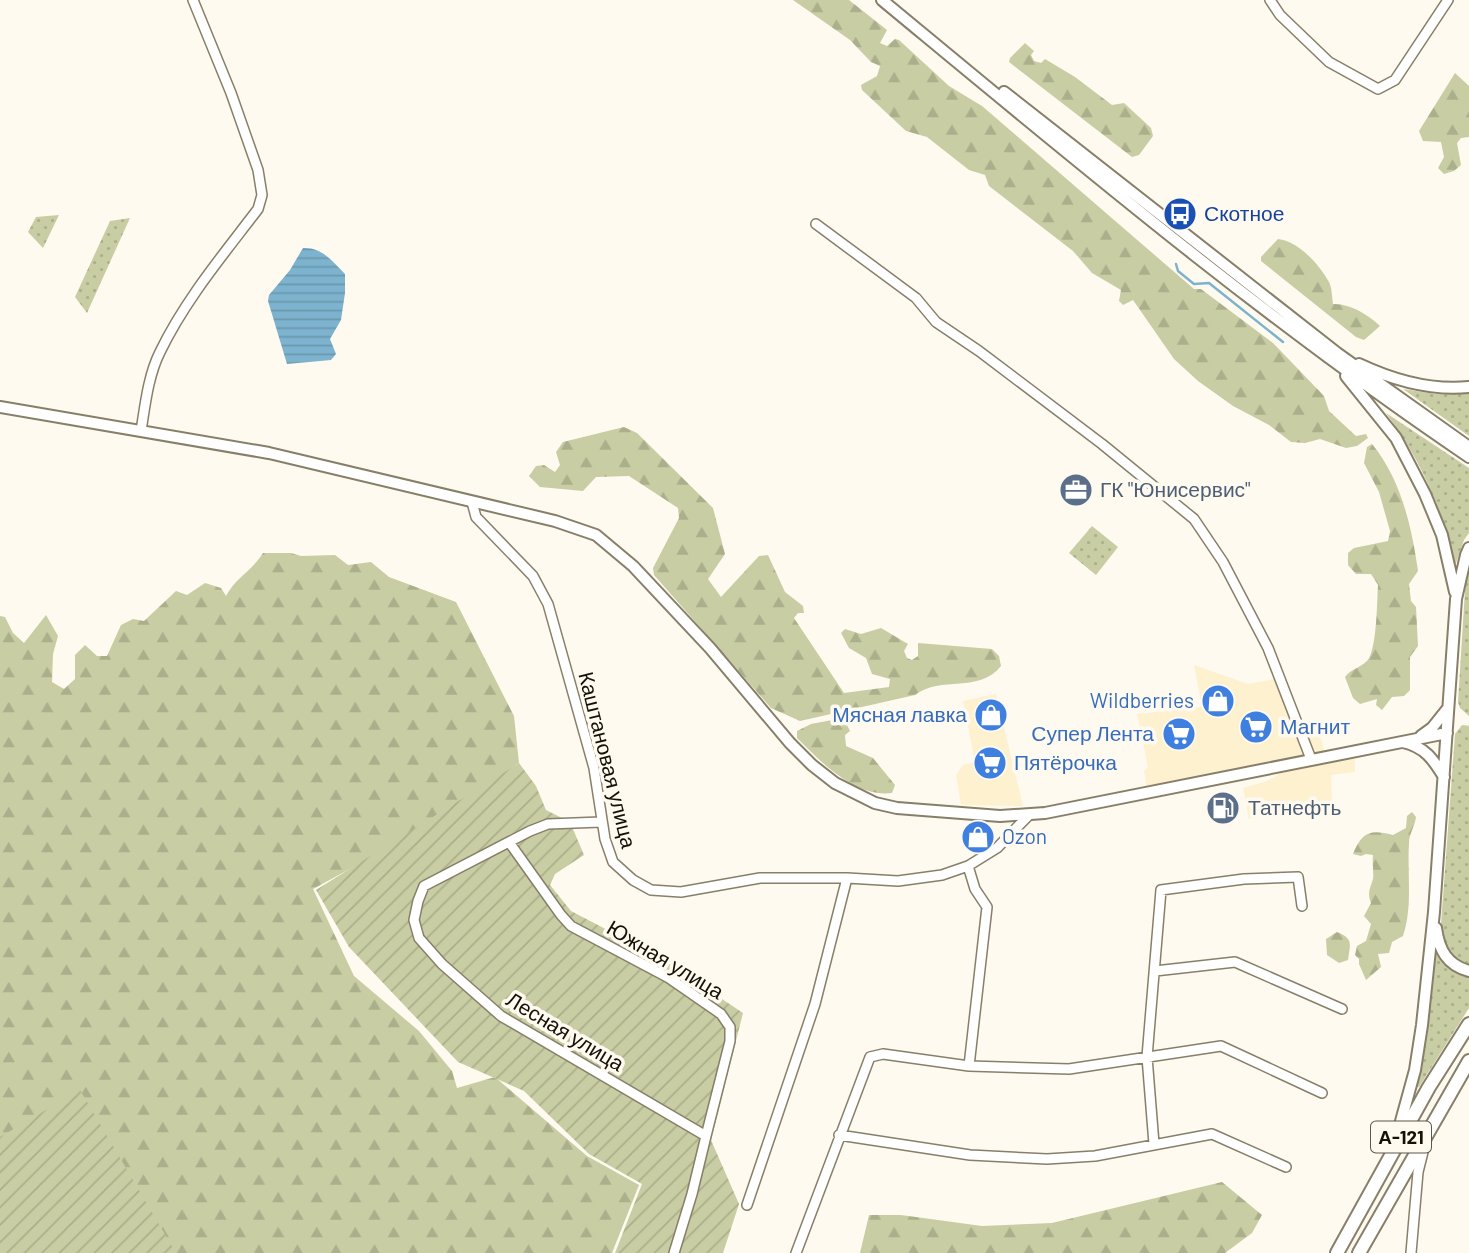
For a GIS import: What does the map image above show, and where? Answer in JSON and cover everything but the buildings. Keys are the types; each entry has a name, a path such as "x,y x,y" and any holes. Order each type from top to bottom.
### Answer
{"highway":[{"name":"А-121","path":"1337,1253 1429,1087 1469,1024"},
{"name":"А-121","path":"1359,1253 1469,1061"}],"main road":[{"path":"882,0 1006,94 1336,358 1469,457"},
{"path":"1336,358 1406,382 1436,387 1469,387"},
{"path":"1336,358 1469,447"},
{"path":"1336,358 1396,438 1425,494 1442,535 1457,598"},
{"path":"0,408 270,453 555,521 596,535 633,566 812,765 853,794 897,808 1028,816 1447,733"},
{"path":"1391,1156 1415,1070 1434,912 1457,598 1465,555 1469,548"},
{"path":"1418,738 1432,728 1448,708"},
{"path":"1399,742 1412,744 1430,755 1444,777"},
{"path":"1434,912 1438,941 1444,956 1455,966 1469,971"}],"street":[{"path":"141,431 146,398 158,354 190,298 258,209 262,195 258,170 231,93 193,0"},
{"path":"1270,0 1280,15 1329,62 1378,89 1395,80 1448,0"},
{"path":"816,224 915,298 936,322 979,351 1194,519 1205,533 1268,648 1311,759"},
{"name":"Каштановая улица","path":"472,502 476,517 533,576 548,604 594,768 601,822 613,862 633,880 651,890 681,892 760,878 898,881 942,875 968,866 997,848 1028,816"},
{"name":"Лесная улица","path":"601,822 548,824 425,886 414,920 419,938 442,964 501,1016 706,1136"},
{"name":"Южная улица","path":"509,842 561,915 572,926 669,978 721,1014 730,1027 730,1041 706,1136"},
{"path":"968,866 975,889 987,907 969,1066"},
{"path":"1154,1144 1147,1057 1160,890 1244,879 1298,877 1302,906"},
{"path":"747,1205 815,1004 847,878"},
{"path":"1155,971 1235,962 1342,1009"},
{"path":"796,1253 870,1057 883,1054 969,1066 1069,1069 1221,1046 1322,1093"},
{"path":"1411,1253 1418,1172 1428,1131"},
{"path":"839,1135 970,1155 1047,1159 1095,1156 1212,1134 1286,1167"},
{"path":"674,1253 706,1136"}],"shaded area":[{"path":"1194,665 1248,684 1274,679 1299,738 1320,734 1324,752 1147,788 1144,771 1148,767 1137,714 1202,707"},
{"path":"996,694 1023,806 961,805 956,775 963,765 975,762 963,701"},
{"path":"1355,758 1355,772 1331,775 1332,801 1249,819 1243,788 1267,781 1281,773"}],"green space":[{"path":"793,0 849,0 887,30 880,43 887,46 895,39 899,40 949,86 982,106 1194,289 1201,289 1273,343 1324,396 1329,411 1356,436 1366,434 1368,438 1357,446 1346,448 1320,439 1305,443 1291,442 1269,425 1233,406 1198,381 1174,359 1133,300 1123,305 1119,301 1121,290 1092,273 1073,251 989,186 985,175 969,170 927,137 906,131 862,90 861,85 877,76 880,66 871,62 850,40"},
{"path":"1025,43 1034,51 1031,55 1034,61 1041,63 1045,59 1075,77 1112,105 1124,103 1151,128 1153,136 1139,155 1132,157 1009,62"},
{"path":"1455,73 1469,86 1469,137 1461,138 1457,143 1461,165 1444,174 1438,168 1444,157 1441,142 1423,141 1419,131"},
{"path":"59,215 43,248 28,232 36,217"},
{"path":"130,218 87,313 75,297 110,221"},
{"path":"1278,239 1293,244 1320,268 1329,282 1333,304 1358,310 1380,326 1364,340 1356,337 1261,261 1261,257"},
{"path":"1403,389 1435,394 1469,394 1469,436"},
{"path":"1386,413 1469,468 1469,533 1454,569 1444,527 1429,487 1410,449"},
{"path":"624,427 637,433 713,508 725,554 708,579 721,597 759,556 768,555 785,592 803,606 804,613 798,613 794,618 844,693 889,687 890,679 872,674 866,658 849,648 841,633 845,629 861,634 881,628 908,644 904,651 907,658 912,660 918,656 918,643 992,649 999,656 1001,666 982,680 936,686 915,695 800,721 771,708 654,575 653,568 679,518 678,508 629,476 596,477 583,491 540,487 529,476 536,466 544,465 555,472 560,465 556,452 563,442"},
{"path":"1372,444 1391,473 1404,504 1418,571 1409,584 1411,601 1416,607 1418,646 1410,657 1410,690 1404,696 1392,697 1382,710 1376,705 1377,699 1360,704 1353,698 1345,677 1367,661 1373,647 1378,585 1371,574 1356,574 1348,565 1348,553 1354,548 1388,541 1390,531 1379,492 1364,463 1367,447"},
{"path":"1092,526 1118,547 1096,575 1069,553"},
{"path":"263,553 335,555 348,565 371,562 389,577 456,602 514,716 519,763 414,834 313,889 354,976 419,1031 452,1071 457,1088 495,1077 587,1156 639,1185 612,1253 149,1253 0,1207 0,616 5,617 13,633 24,643 46,615 58,636 53,654 52,682 64,689 75,679 75,655 85,645 97,656 107,656 121,625 133,619 144,621 176,591 187,595 205,583 221,588 226,596"},
{"path":"1469,563 1469,716 1460,708 1458,702 1466,574"},
{"path":"864,714 867,717 846,723 850,731 845,735 846,746 873,758 895,785 892,793 878,793 852,784 827,767 797,738 797,731 811,724"},
{"path":"1462,725 1469,726 1469,967 1451,955 1443,939 1441,924 1455,734"},
{"path":"519,763 536,786 546,810 570,822 584,855 555,874 550,885 571,911 659,957 743,1013 711,1140 739,1204 723,1253 615,1253 642,1184 589,1154 524,1091 458,1062 349,947 316,890"},
{"path":"1412,812 1416,817 1409,840 1409,902 1403,936 1392,942 1389,953 1378,954 1381,967 1366,980 1355,955 1357,946 1366,941 1371,924 1364,916 1371,903 1369,894 1373,879 1373,855 1353,854 1360,841 1368,834 1378,832 1393,835 1406,828 1407,816"},
{"path":"1337,932 1346,937 1350,946 1348,960 1339,963 1327,955 1326,939"},
{"path":"1433,950 1453,970 1469,977 1469,1008 1419,1087 1416,1087"},
{"path":"80,1090 176,1253 0,1253 0,1137"},
{"path":"1222,1182 1262,1215 1252,1233 1225,1253 860,1253 869,1215 901,1215 982,1226 1052,1223"}],"water":[{"path":"303,248 321,252 345,274 345,293 341,320 330,339 336,354 331,360 287,364 268,301 269,295 290,270"}],"waterway":[{"path":"1176,264 1178,271 1194,284 1209,283 1283,342"}],"place":[{"name":"Скотное","path":"1180,214"},
{"name":"ГК \"Юнисервис\"","path":"1076,490"},
{"name":"Wildberries","path":"1218,701"},
{"name":"Мясная лавка","path":"991,715"},
{"name":"Магнит","path":"1256,727"},
{"name":"Супер Лента","path":"1179,734"},
{"name":"Пятёрочка","path":"990,763"},
{"name":"Татнефть","path":"1223,808"},
{"name":"Ozon","path":"978,837"}]}
